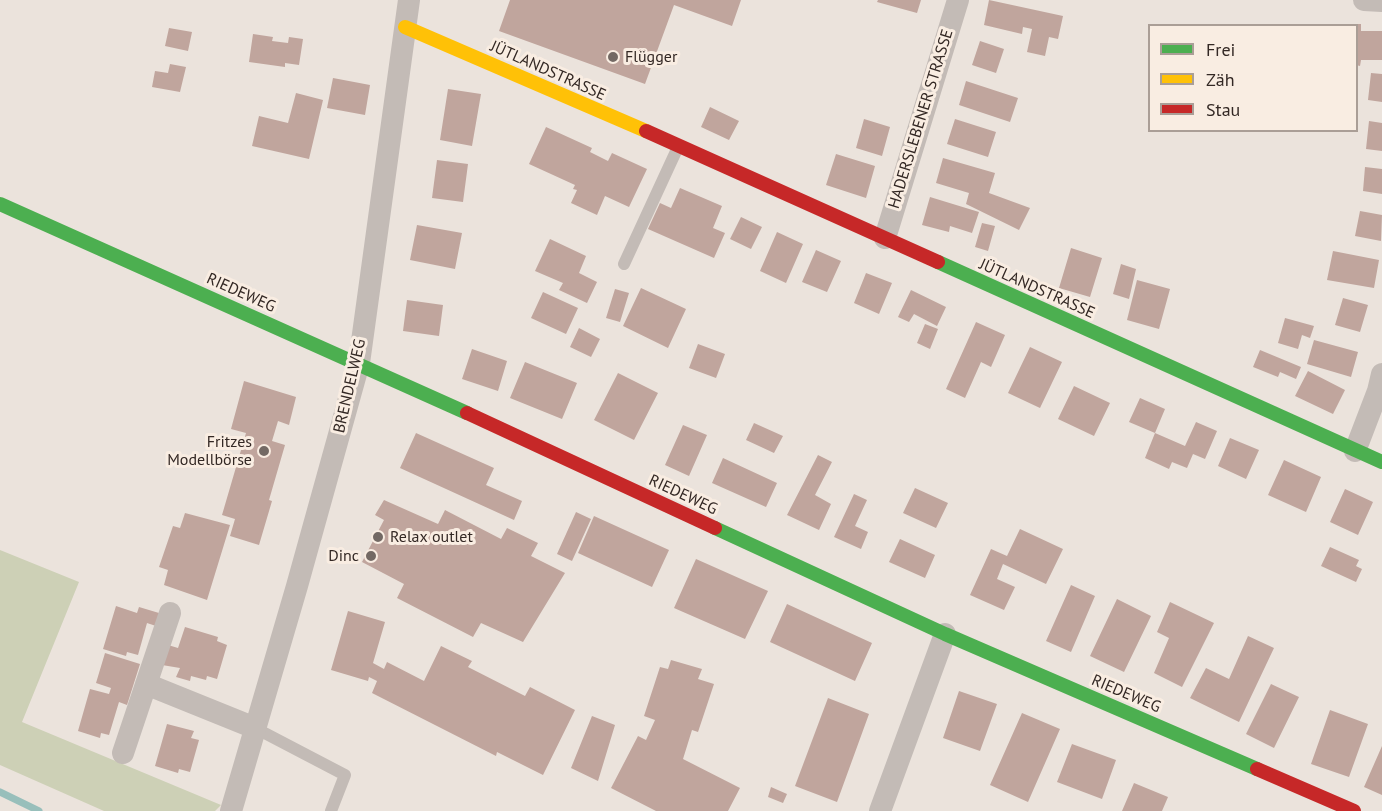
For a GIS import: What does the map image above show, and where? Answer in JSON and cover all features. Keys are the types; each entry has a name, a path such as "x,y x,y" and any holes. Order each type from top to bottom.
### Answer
{"street":[{"name":"BRENDELWEG","path":"231,811 297,586 358,363 409,0"},
{"name":"HADERSLEBENER STRASSE","path":"885,238 958,0"},
{"path":"1364,0 1382,1"},
{"name":"JÜTLANDSTRASSE","path":"405,27 885,238 1382,462"},
{"name":"RIEDEWEG","path":"0,204 358,363 945,633 1354,811"},
{"path":"1355,451 1378,391 1382,374"},
{"path":"123,753 170,613"},
{"path":"880,811 945,633"},
{"path":"146,684 255,728"}],"lane":[{"path":"624,264 678,146"},
{"path":"255,728 345,775 331,811"}],"green space":[{"path":"0,550 79,582 22,722 221,805 215,811 104,811 0,765"}],"building":[{"name":"Flügger","path":"510,0 741,0 732,26 674,5 645,84 499,31"},
{"path":"878,0 921,0 917,13 877,2"},
{"path":"989,0 1063,16 1058,39 1049,37 1045,56 1027,52 1032,29 1023,27 1022,34 984,25"},
{"path":"1358,24 1361,24 1361,31 1382,31 1382,60 1361,60 1360,66 1358,66"},
{"path":"169,28 192,32 188,51 165,46"},
{"path":"253,34 273,37 272,41 288,43 289,37 303,39 299,65 285,63 285,67 249,62"},
{"path":"980,41 1004,49 996,73 972,65"},
{"path":"170,64 186,67 180,92 152,87 155,71 168,73"},
{"path":"1371,73 1382,74 1382,102 1368,100"},
{"path":"333,78 370,85 365,115 327,108"},
{"path":"966,81 1018,98 1010,122 959,105"},
{"path":"448,89 481,94 472,146 440,140"},
{"path":"296,93 323,100 309,159 252,146 259,116 288,123"},
{"path":"710,107 739,121 729,140 701,127"},
{"path":"864,119 890,127 882,156 856,148"},
{"path":"955,119 996,132 988,157 947,144"},
{"path":"1369,121 1382,123 1382,151 1366,149"},
{"path":"546,127 592,148 590,152 608,161 612,153 647,169 629,207 605,196 597,215 571,203 577,190 573,189 575,185 529,164"},
{"path":"836,154 875,166 866,198 826,185"},
{"path":"943,158 995,173 989,193 1030,208 1019,230 966,204 969,193 936,183"},
{"path":"437,160 468,164 463,202 432,198"},
{"path":"1365,167 1382,169 1382,194 1363,191"},
{"path":"680,188 722,206 713,228 725,233 714,258 648,229 660,203 671,208"},
{"path":"930,197 979,212 972,233 950,226 949,232 922,225"},
{"path":"1360,211 1382,215 1381,241 1355,236"},
{"path":"741,217 762,227 751,249 730,239"},
{"path":"982,223 995,226 988,251 975,247"},
{"path":"417,225 462,233 455,269 410,260"},
{"path":"777,232 803,244 786,283 760,271"},
{"path":"550,239 586,256 579,273 597,282 587,303 559,290 563,283 535,271"},
{"path":"1071,248 1102,258 1090,297 1059,288"},
{"path":"816,250 841,261 827,292 802,282"},
{"path":"1333,251 1379,260 1374,288 1327,280"},
{"path":"1121,264 1136,269 1129,299 1113,294"},
{"path":"866,273 892,283 879,314 854,303"},
{"path":"1137,280 1170,289 1159,329 1127,320"},
{"path":"641,288 686,309 668,348 623,326"},
{"path":"615,289 629,293 620,322 606,318"},
{"path":"911,290 946,307 937,326 914,314 909,322 898,317"},
{"path":"543,292 578,308 566,334 531,318"},
{"path":"1343,298 1368,305 1360,332 1335,325"},
{"path":"407,300 443,305 439,336 403,331"},
{"path":"1285,318 1314,326 1310,338 1302,335 1298,349 1278,343"},
{"path":"976,322 1005,335 991,367 981,362 965,398 946,389"},
{"path":"925,324 938,329 930,349 917,343"},
{"path":"579,328 600,339 591,357 570,347"},
{"path":"1314,340 1358,352 1351,377 1307,364"},
{"path":"698,344 725,354 716,378 689,368"},
{"path":"1030,347 1062,362 1040,408 1008,393"},
{"path":"472,349 507,361 498,391 462,379"},
{"path":"1260,350 1301,367 1296,379 1280,372 1278,377 1253,367"},
{"path":"525,362 577,383 562,419 510,398"},
{"path":"1308,371 1345,390 1333,414 1295,396"},
{"path":"618,373 658,393 634,440 594,420"},
{"path":"244,381 296,397 289,425 278,421 272,441 285,445 259,545 230,536 235,519 222,515 246,433 231,429"},
{"path":"1074,386 1110,403 1094,436 1058,419"},
{"path":"1140,398 1165,409 1155,433 1129,422"},
{"path":"1196,422 1217,431 1205,459 1193,454 1187,468 1172,462 1169,469 1145,458 1155,433 1185,446"},
{"path":"754,423 783,436 774,453 746,440"},
{"path":"683,425 707,435 689,476 665,465"},
{"path":"416,433 494,468 486,485 522,501 514,520 400,468"},
{"path":"1230,438 1259,450 1246,479 1218,466"},
{"path":"818,455 832,462 815,495 831,504 819,530 787,515"},
{"path":"723,458 777,483 766,507 712,483"},
{"path":"1284,460 1321,477 1306,512 1268,495"},
{"path":"915,488 948,503 936,528 903,513"},
{"path":"1345,489 1373,502 1358,535 1330,522"},
{"path":"854,494 867,500 855,526 868,532 861,549 834,537"},
{"path":"384,500 438,524 445,510 501,539 507,528 538,543 531,556 565,573 523,642 481,623 473,637 397,598 404,584 362,562 384,520 375,515"},
{"path":"576,512 591,519 572,561 557,554"},
{"path":"185,513 230,525 207,600 164,585 168,570 159,567 173,526 180,528"},
{"path":"594,516 669,550 652,587 578,553"},
{"path":"1020,529 1063,549 1046,584 1003,564 997,579 1015,587 1004,610 970,595 991,549 1007,556"},
{"path":"900,539 935,555 925,578 889,562"},
{"path":"1330,547 1359,560 1356,566 1362,569 1356,582 1321,566"},
{"path":"696,559 768,591 745,639 674,608"},
{"path":"1071,585 1095,596 1071,652 1046,641"},
{"path":"1117,599 1151,616 1124,672 1090,656"},
{"path":"1170,602 1214,623 1182,687 1154,673 1169,638 1157,632"},
{"path":"787,604 872,643 855,681 770,642"},
{"path":"116,606 137,613 139,607 159,613 156,626 147,623 138,655 127,652 126,656 103,649"},
{"path":"348,611 385,622 373,663 384,669 387,662 424,681 441,646 472,661 468,667 525,696 530,687 575,710 543,775 497,752 496,756 372,693 377,681 369,677 368,681 331,670"},
{"path":"185,627 218,637 217,641 227,645 217,679 207,676 206,680 191,676 190,681 176,677 180,668 162,665 168,645 178,648"},
{"path":"1248,636 1274,648 1239,722 1190,698 1206,668 1229,679"},
{"path":"105,653 140,664 127,705 119,702 109,735 101,733 100,738 78,731 90,689 109,694 111,688 96,683"},
{"path":"671,660 702,669 698,679 714,684 698,732 692,730 683,759 740,788 728,811 656,811 611,788 638,736 646,740 655,720 644,716 660,667 668,669"},
{"path":"1271,684 1299,697 1274,748 1246,734"},
{"path":"959,691 997,704 980,751 943,738"},
{"path":"828,698 869,714 837,802 795,786"},
{"path":"1330,710 1368,724 1349,777 1311,764"},
{"path":"1022,713 1060,729 1028,802 990,785"},
{"path":"592,716 615,725 598,781 571,768"},
{"path":"167,724 194,731 191,738 199,740 190,772 179,769 178,773 155,766"},
{"path":"1072,744 1116,760 1102,799 1057,782"},
{"path":"1382,746 1382,795 1364,787"},
{"path":"1134,783 1168,797 1162,811 1122,811"},
{"path":"771,787 787,794 783,803 768,797"}],"waterway":[{"path":"0,792 39,811"}],"traffic: fast":[{"path":"0,204 467,413"},
{"path":"938,262 1382,462"},
{"path":"715,528 945,634 1257,769"}],"traffic: slow":[{"path":"405,27 646,131"}],"traffic: jam":[{"path":"646,131 938,262"},
{"path":"467,413 715,528"},
{"path":"1257,769 1354,811"}],"place":[{"name":"Flügger","path":"613,57"},
{"name":"Fritzes Modellbörse","path":"264,451"},
{"name":"Relax outlet","path":"378,537"},
{"name":"Dinc","path":"371,556"}]}
